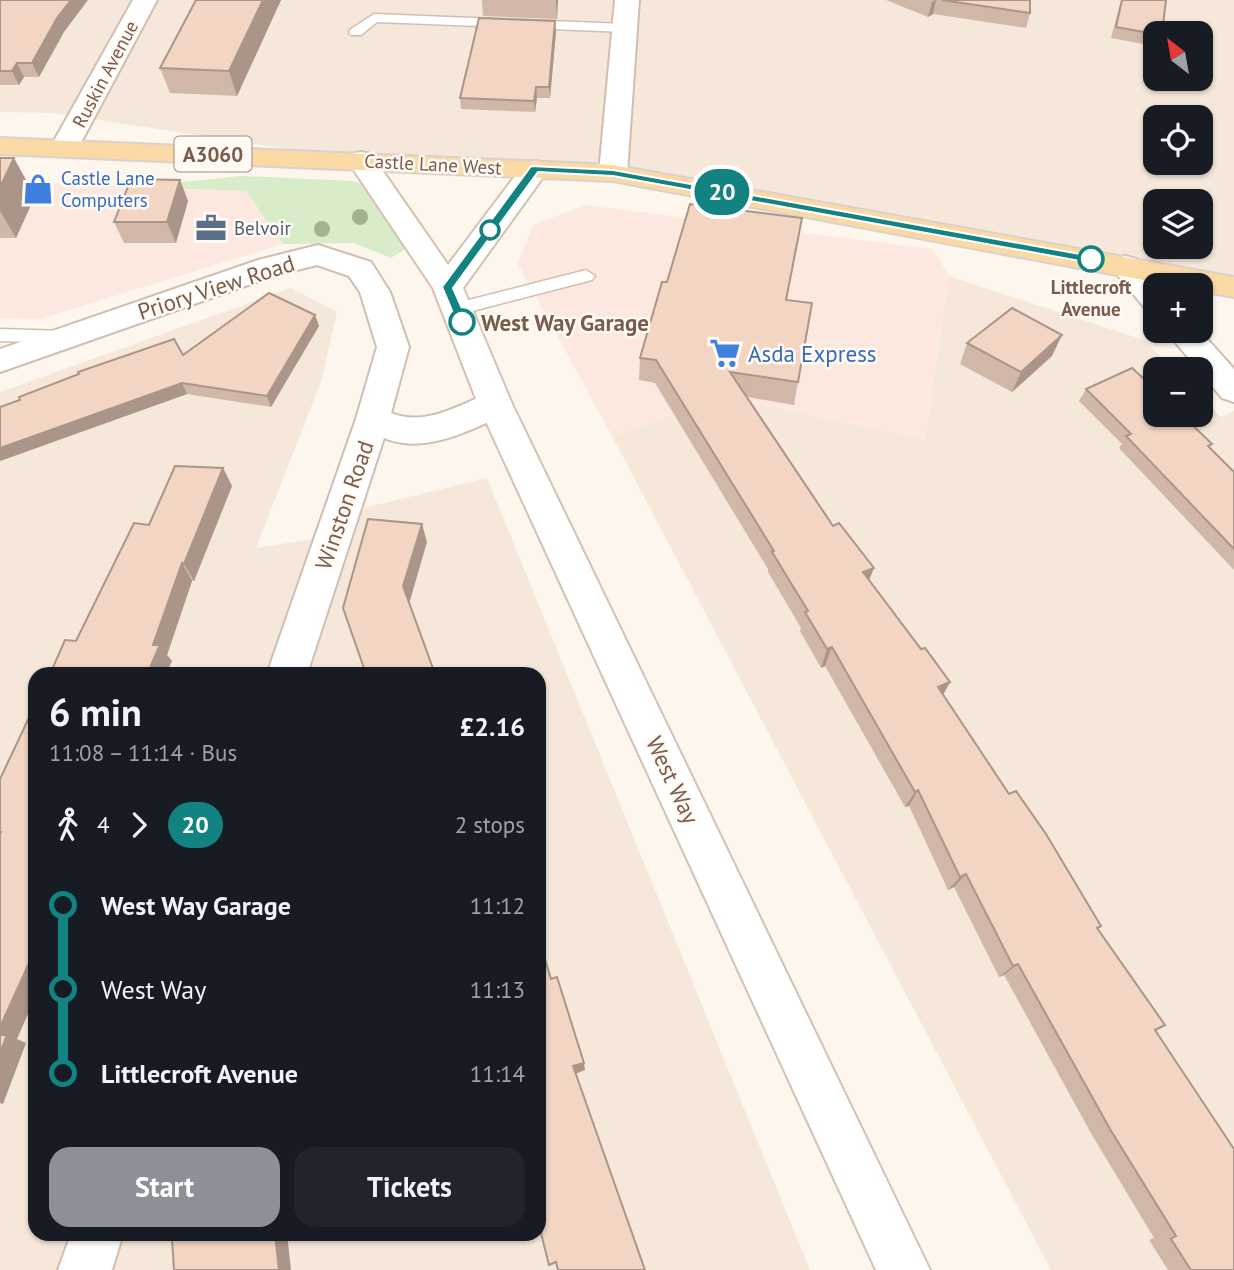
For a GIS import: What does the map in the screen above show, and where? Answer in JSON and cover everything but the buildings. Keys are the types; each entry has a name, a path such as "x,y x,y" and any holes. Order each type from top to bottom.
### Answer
{"main road":[{"name":"Castle Lane West","path":"0,146 613,173 1234,287"}],"street":[{"name":"Ruskin Avenue","path":"64,148 145,0"},
{"path":"613,173 627,0"},
{"name":"West Way","path":"361,160 452,298 495,404 904,1270"},
{"path":"452,298 535,169"},
{"name":"Priory View Road","path":"0,361 269,267 318,255 360,269 375,292 393,347 373,419"},
{"path":"1125,266 1143,286"},
{"path":"1193,343 1234,390"},
{"name":"Winston Road","path":"289,667 373,419 401,431 453,425 495,404"},
{"path":"85,1270 95,1241"}],"lane":[{"path":"356,32 374,18 625,28"},
{"path":"452,298 586,276"},
{"path":"0,335 64,337"}],"shaded area":[{"path":"0,0 1234,0 1234,282 1213,278 1213,273 1183,273 613,173 361,160 53,113 0,112"},
{"path":"0,181 246,191 283,244 40,319 0,318"},
{"path":"585,205 933,249 949,276 925,439 725,397 612,436 518,264 533,225"},
{"path":"949,276 1143,340 1143,343 1147,343 1161,357 1143,357 1143,427 1213,427 1213,409 1221,417 1234,411 1234,1270 1051,1270 612,436 725,397 925,439"},
{"path":"291,288 337,312 322,379 256,548 338,535 355,510 487,478 810,1270 0,1270 0,392"}],"green space":[{"path":"240,176 353,181 374,189 407,248 391,258 354,243 283,244 246,191 137,187"}],"bus line":[{"name":"20","path":"462,322 448,287 535,169 613,173 1091,259"}],"place":[{"name":"Castle Lane Computers","path":"38,189"},
{"name":"Belvoir","path":"211,228"},
{"name":"Littlecroft Avenue","path":"1091,259"},
{"name":"West Way Garage","path":"462,322"},
{"name":"Asda Express","path":"725,353"}]}
